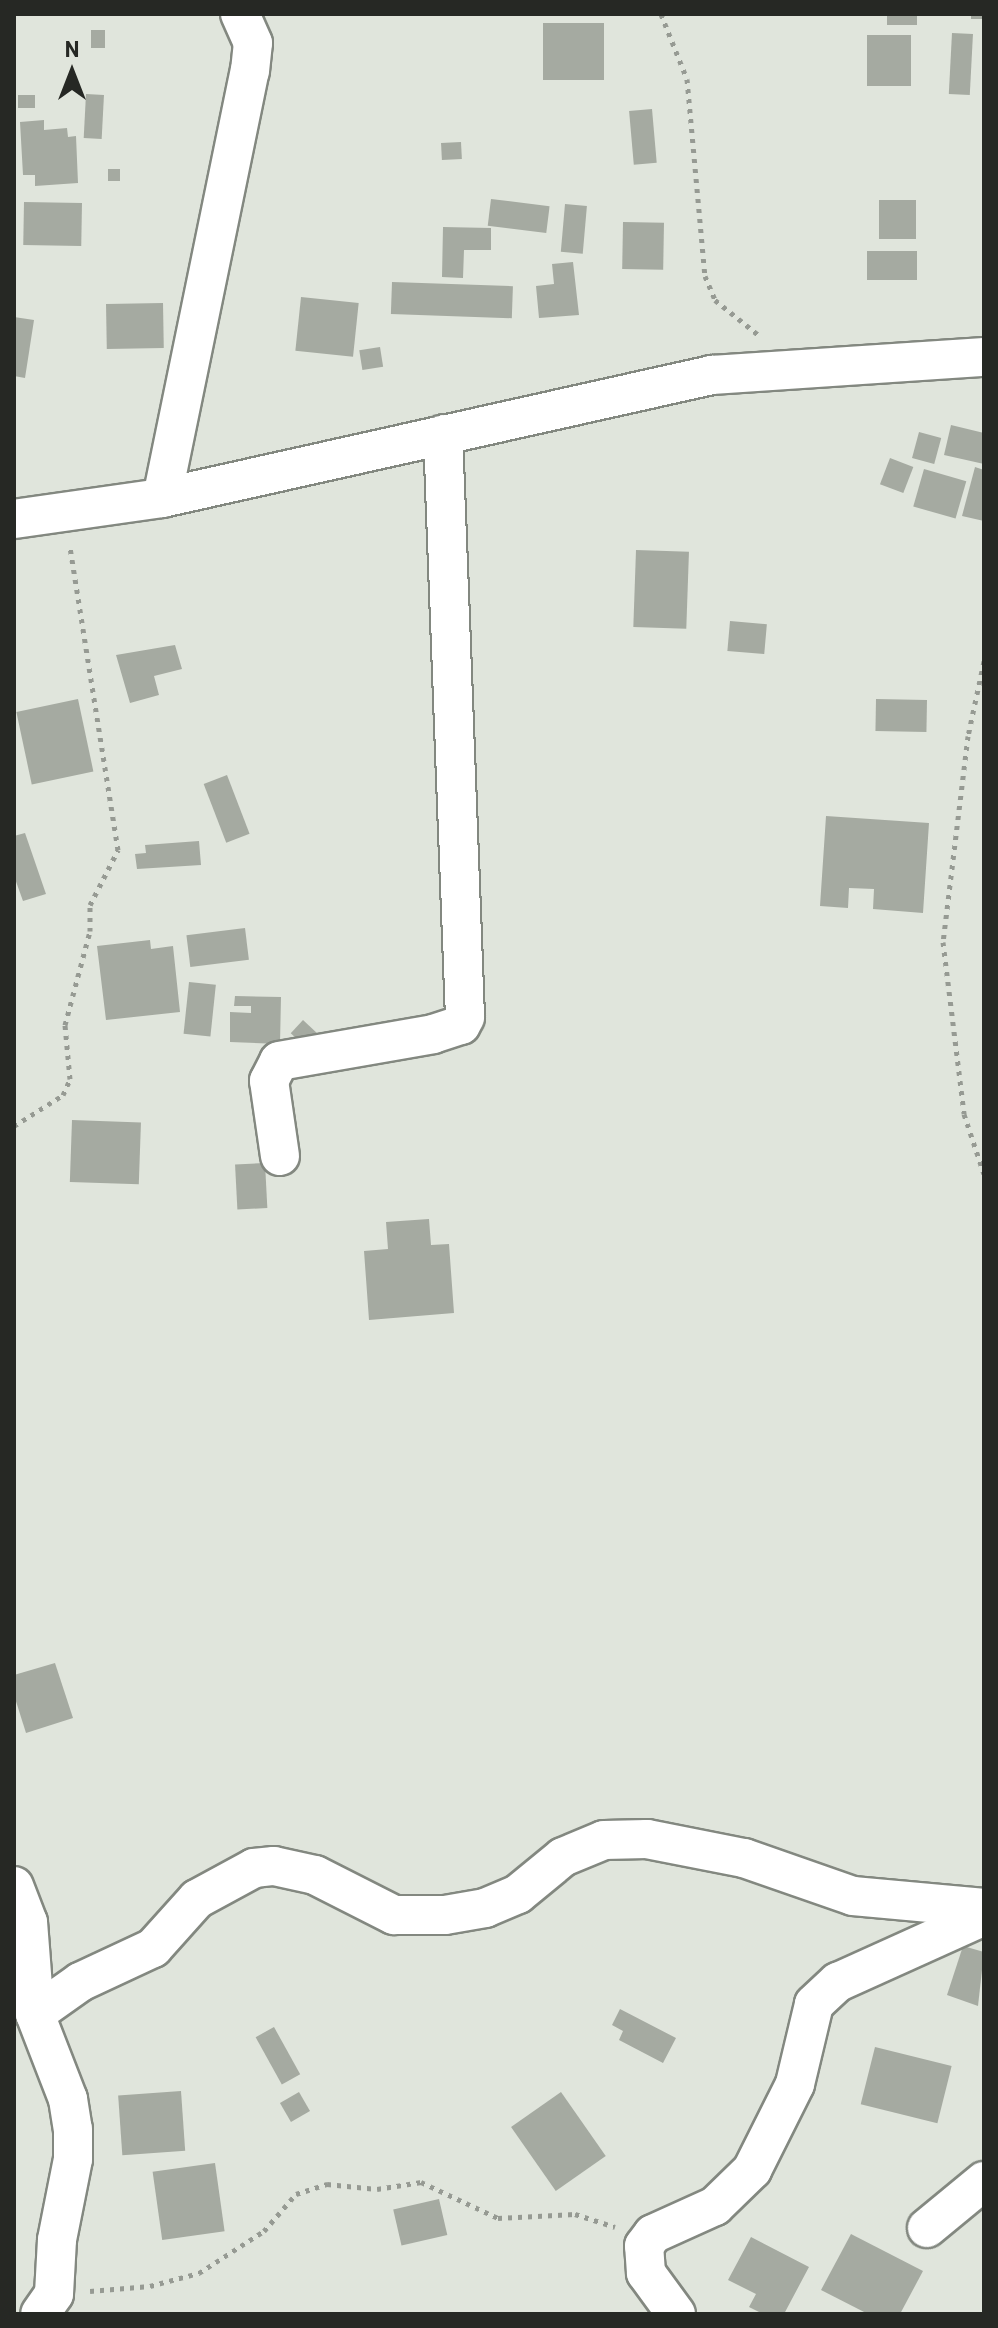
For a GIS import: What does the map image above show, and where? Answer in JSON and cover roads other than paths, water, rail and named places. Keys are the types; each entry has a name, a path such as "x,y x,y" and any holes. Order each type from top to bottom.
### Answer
{"street":[{"path":"162,498 250,71 253,43 240,14"},
{"path":"14,519 162,498 665,383 984,357"},
{"path":"280,1156 269,1081 279,1061 433,1034 461,1025 465,1017 443,434"},
{"path":"35,2014 80,1982 153,1948 197,1899 254,1868 274,1866 315,1875 394,1915 445,1915 485,1908 518,1894 563,1857 604,1840 647,1839 744,1858 853,1896 984,1908"},
{"path":"14,1886 28,1922 35,2014 68,2099 73,2129 73,2159 54,2294 40,2314"},
{"path":"676,2314 641,2260 653,2234 715,2206 752,2170 795,2084 810,2018 825,1992 984,1916"},
{"path":"927,2228 984,2181"}]}
